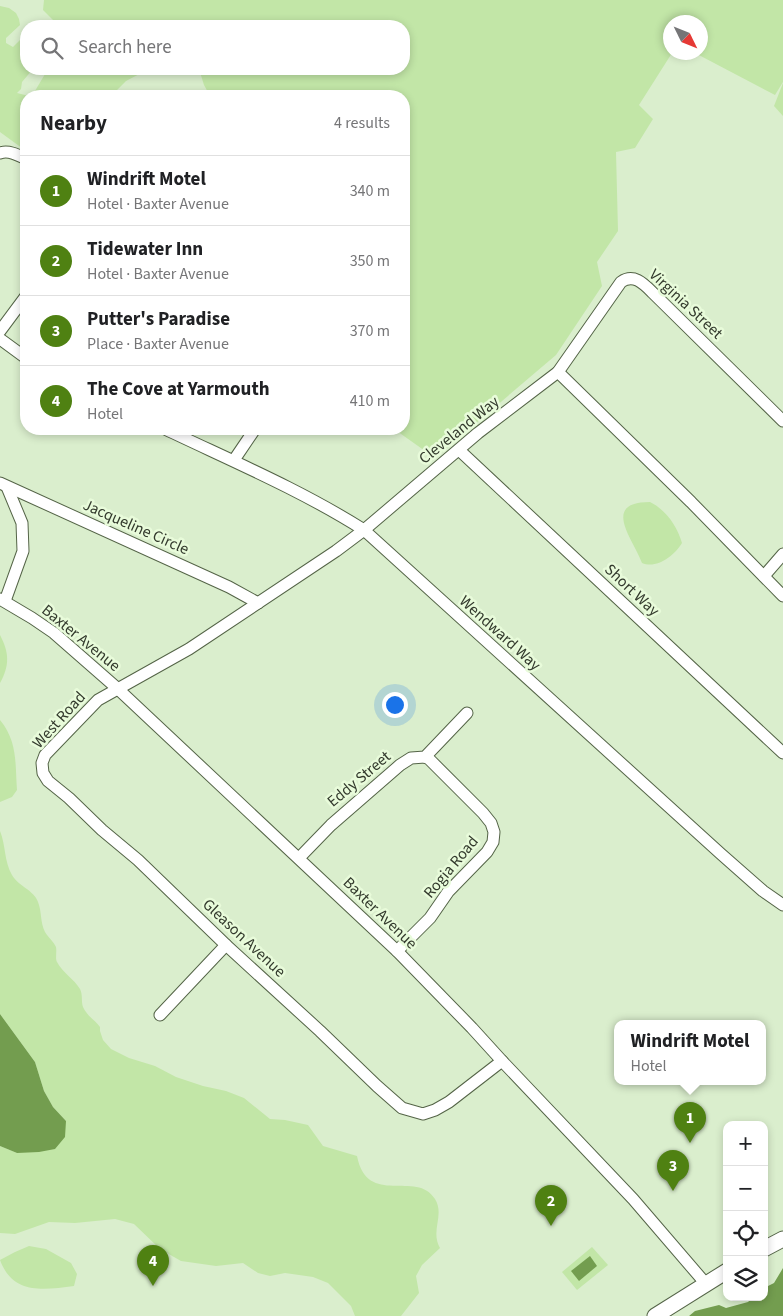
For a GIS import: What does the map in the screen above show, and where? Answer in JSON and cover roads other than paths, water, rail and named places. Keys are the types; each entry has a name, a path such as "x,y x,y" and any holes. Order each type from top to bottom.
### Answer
{"main road":[{"path":"768,1247 783,1239"},
{"path":"655,1316 723,1273"}],"street":[{"path":"0,153 15,153 20,156"},
{"name":"Virginia Street","path":"558,372 621,282 626,278 633,278 640,281 653,293 783,421"},
{"path":"0,331 20,304"},
{"path":"0,339 20,354"},
{"path":"558,372 691,502 783,596"},
{"name":"Cleveland Way","path":"118,689 188,649 336,551 364,530 478,433 558,372"},
{"name":"Wendward Way","path":"178,435 306,496 364,530 721,854 763,891 783,905"},
{"path":"234,460 250,435"},
{"name":"Short Way","path":"459,450 783,753"},
{"path":"3,600 23,551 22,523 4,485"},
{"name":"Jacqueline Circle","path":"4,485 229,587 258,603"},
{"path":"764,576 783,554"},
{"name":"Baxter Avenue","path":"3,600 54,633 118,689 397,951 633,1199 706,1284"},
{"name":"West Road","path":"48,781 42,763 45,755 98,700 118,689"},
{"name":"Eddy Street","path":"299,858 330,825 400,765 411,758 425,756 467,713"},
{"name":"Rogia Road","path":"397,951 430,918 448,892 487,852 493,842 494,832 491,823 425,756"},
{"name":"Gleason Avenue","path":"48,781 138,860 226,945 402,1108 420,1113 435,1110 449,1102 502,1061"},
{"path":"160,1015 226,945"}],"place":[{"name":"Windrift Motel","path":"690,1143"},
{"name":"Putter's Paradise","path":"673,1191"},
{"name":"Tidewater Inn","path":"551,1226"},
{"name":"The Cove at Yarmouth","path":"153,1286"}]}
